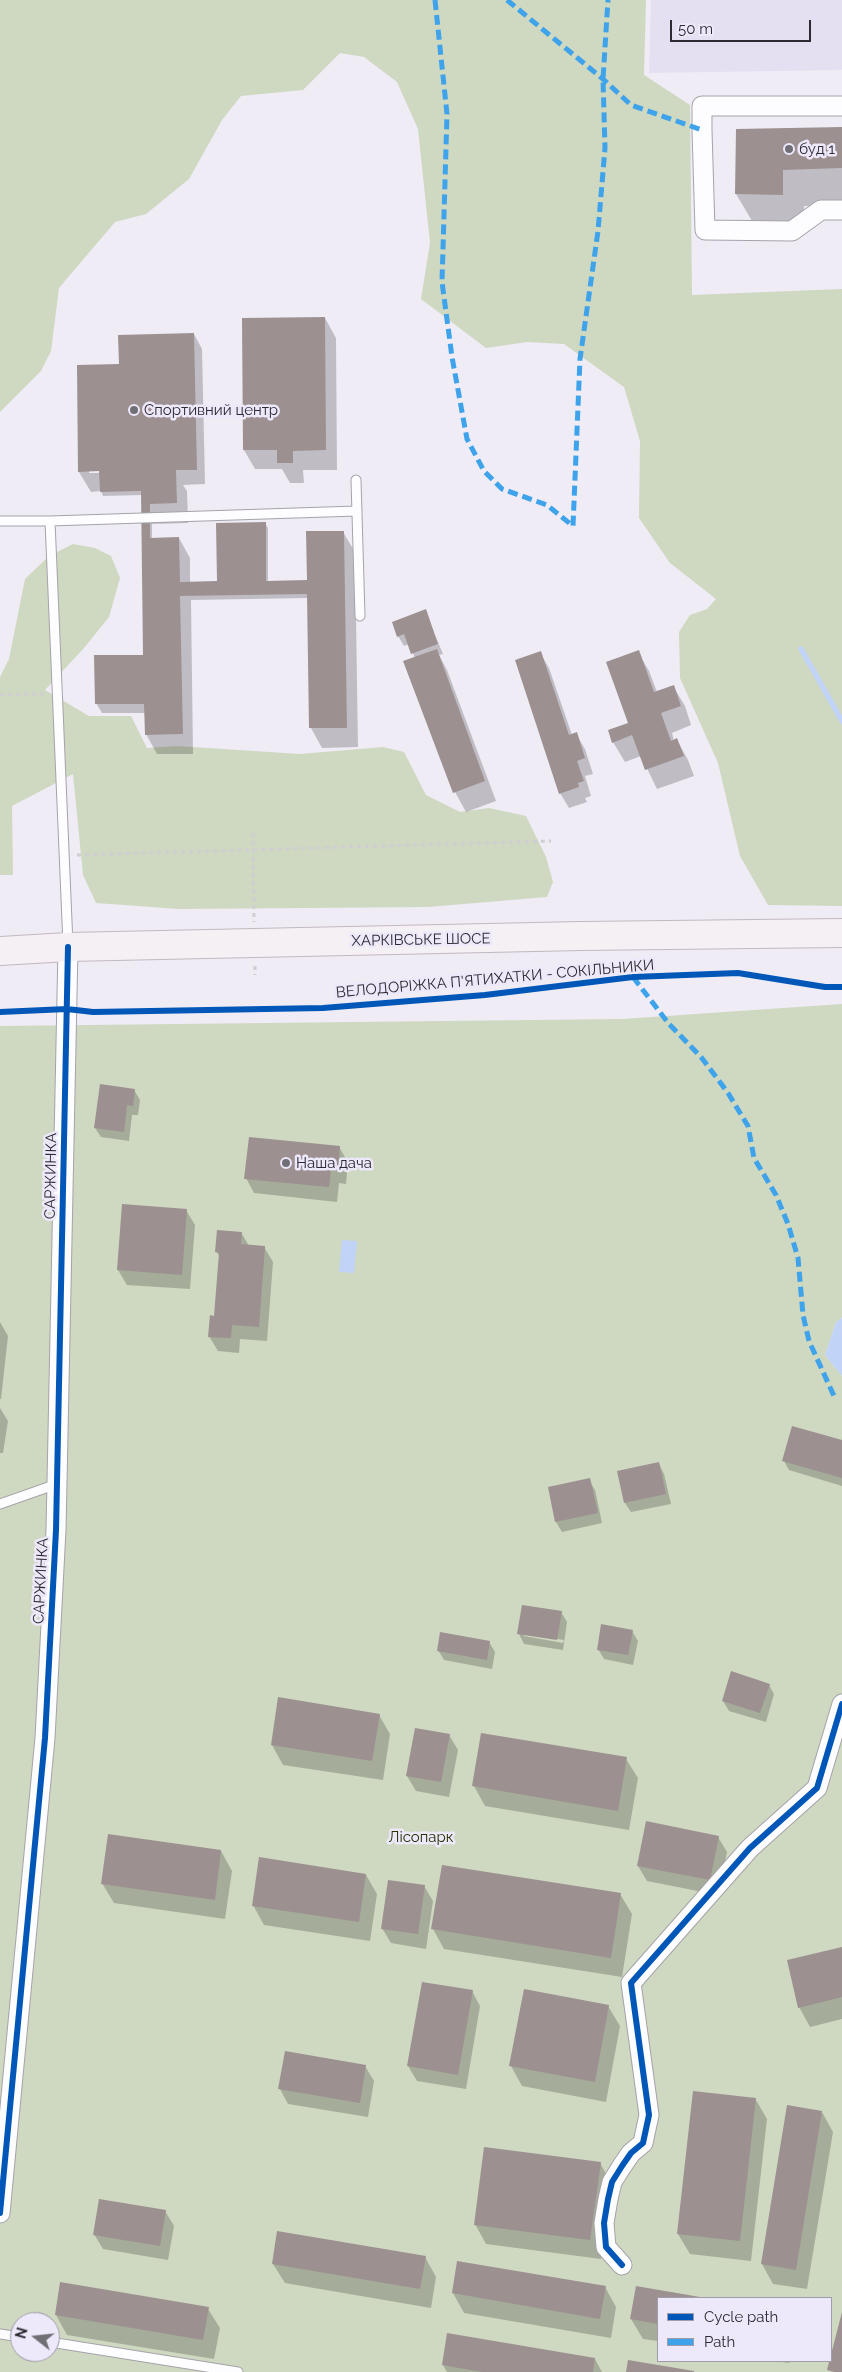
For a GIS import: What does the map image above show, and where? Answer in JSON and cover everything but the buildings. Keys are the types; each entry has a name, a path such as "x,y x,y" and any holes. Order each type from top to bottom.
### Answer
{"main road":[{"name":"ХАРКІВСЬКЕ ШОСЕ","path":"0,951 68,947 581,936 842,933"}],"street":[{"path":"842,106 702,106 704,230 792,231 822,210 842,210"},
{"name":"САРЖИНКА","path":"0,2213 45,1738 57,1484 68,947"},
{"path":"622,2265 606,2247 604,2223 608,2199 612,2182 622,2166 631,2153 644,2143 649,2115 631,1983 750,1848 817,1788 842,1704"}],"lane":[{"path":"356,480 360,616"},
{"path":"0,521 357,511"},
{"path":"50,521 68,947"},
{"path":"0,1504 57,1484"},
{"path":"60,2344 238,2372"}],"path":[{"path":"0,695 57,694"},
{"path":"253,833 255,975"},
{"path":"64,855 551,841"}],"shaded area":[{"path":"651,0 842,0 842,70 649,73"}],"green space":[{"path":"0,0 646,0 644,75 690,105 692,295 842,289 842,906 768,905 740,856 718,763 680,678 679,632 690,615 707,609 716,599 670,563 639,518 640,441 624,387 564,344 527,342 486,348 421,299 430,243 418,129 397,82 364,57 340,53 303,90 241,96 222,120 189,179 146,214 115,222 59,288 51,351 41,371 0,412"},
{"path":"73,544 95,548 111,556 120,578 109,617 84,648 45,690 89,716 131,716 147,748 177,746 300,754 383,747 404,752 426,795 460,812 489,808 526,816 546,857 553,882 547,897 428,907 179,909 96,903 83,875 73,774 12,806 13,875 0,875 0,677 9,659 25,579 49,556"},
{"name":"Лісопарк","path":"842,1004 842,1318 836,1322 825,1355 842,1376 842,2372 0,2372 0,1026 622,1019"}],"water":[{"path":"342,1240 357,1241 354,1273 339,1272"},
{"path":"842,1318 842,1376 825,1355 836,1322"}],"waterway":[{"path":"801,649 842,721"}],"marked path":[{"path":"435,0 447,114 442,282 452,357 467,439 484,471 502,489 547,505 573,526 580,359 598,231 605,148 603,79 608,0"},
{"path":"507,0 603,79 631,105 702,130"},
{"path":"633,977 669,1024 701,1057 728,1093 748,1126 754,1158 776,1195 788,1224 798,1258 803,1315 809,1341 834,1396"}],"cycle path":[{"path":"0,2213 45,1738 56,1530 68,947"},
{"name":"ВЕЛОДОРІЖКА П'ЯТИХАТКИ - СОКІЛЬНИКИ","path":"0,1012 67,1009 93,1012 323,1008 485,995 633,977 738,973 825,987 842,987"},
{"path":"622,2265 606,2247 604,2223 608,2199 612,2182 631,2153 643,2143 649,2115 631,1983 750,1848 817,1788 842,1704"}],"place":[{"name":"буд 1","path":"789,149"},
{"name":"Спортивний центр","path":"134,410"},
{"name":"Наша дача","path":"286,1163"}]}
